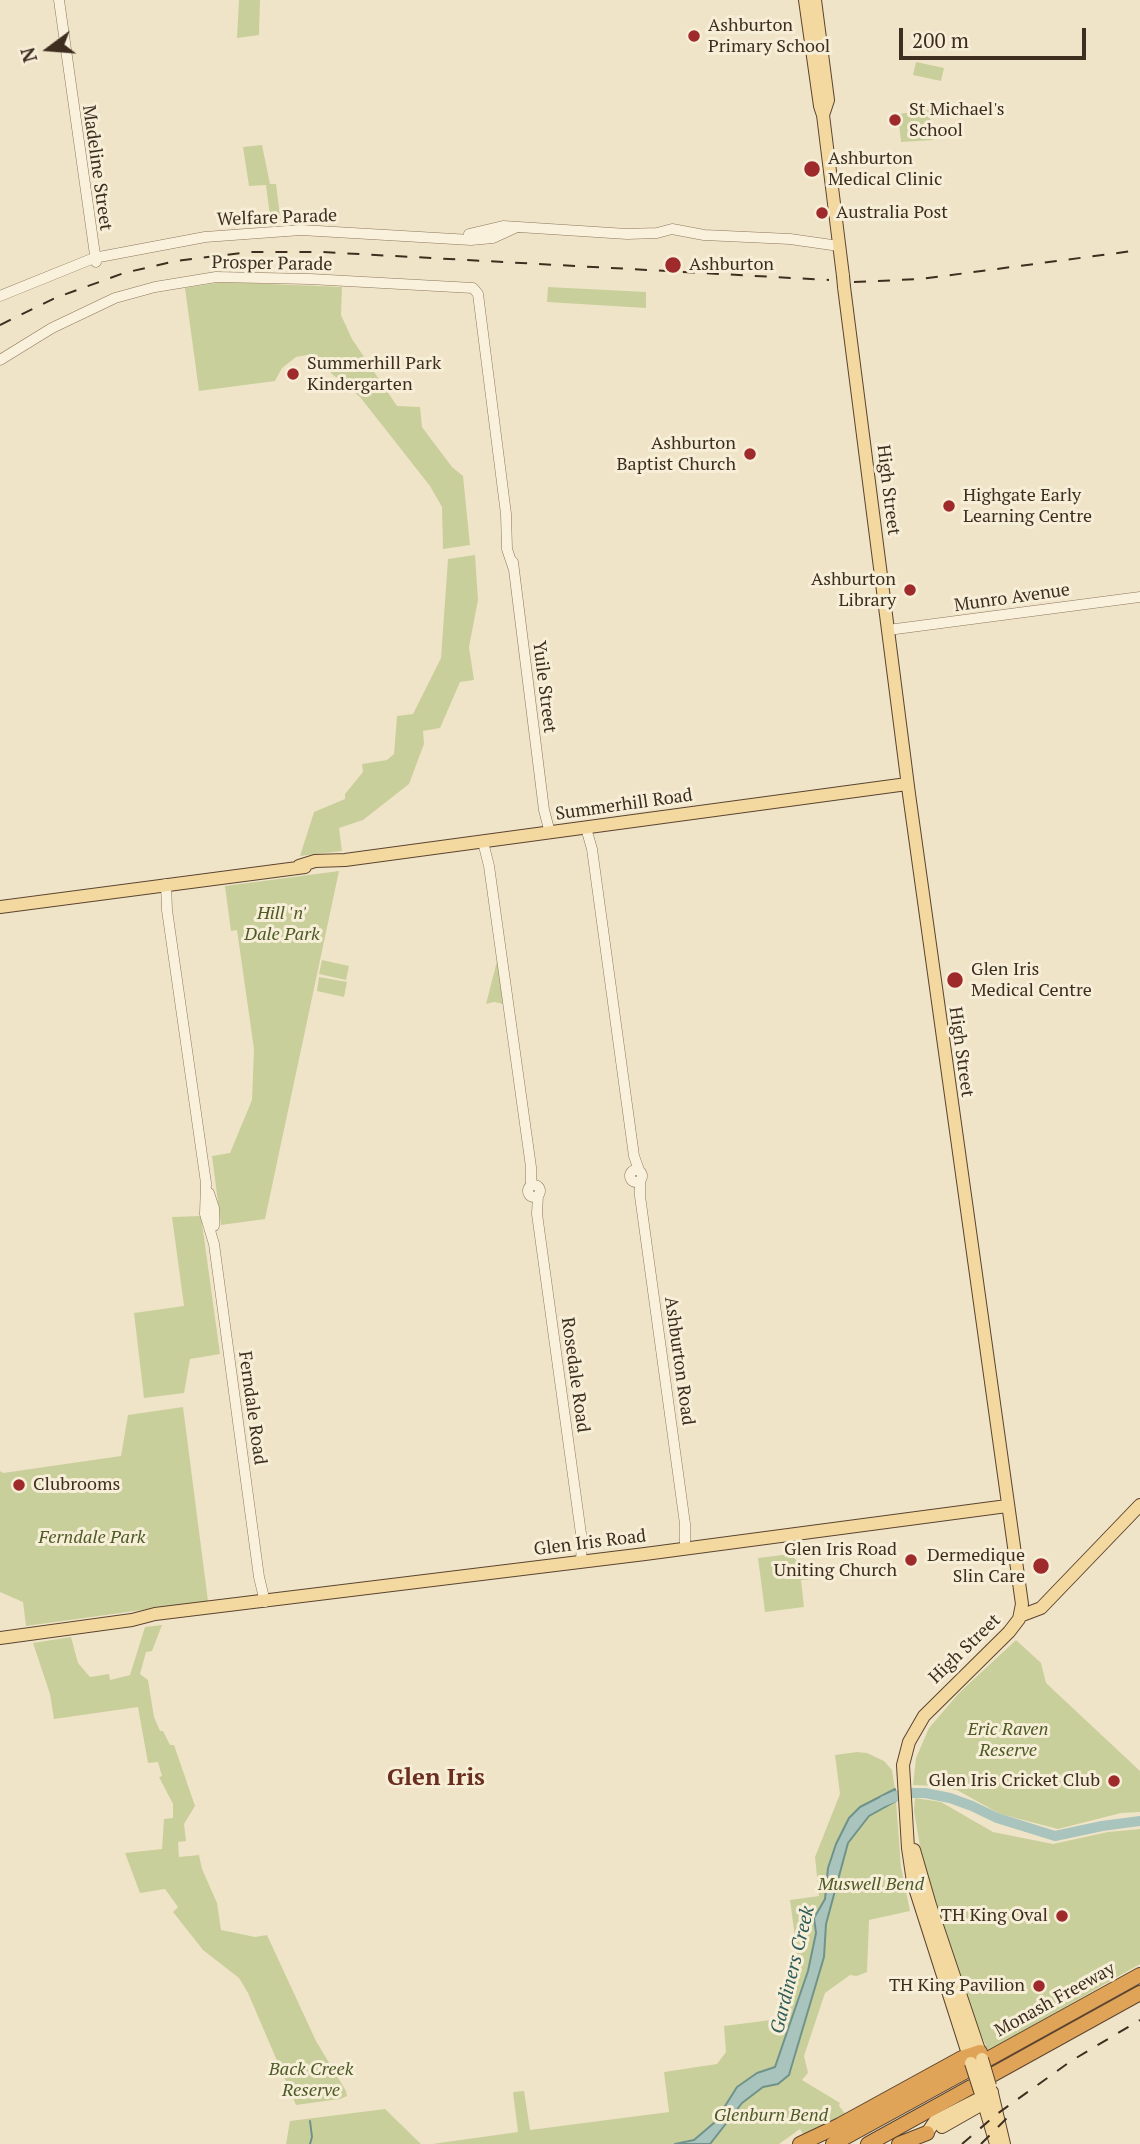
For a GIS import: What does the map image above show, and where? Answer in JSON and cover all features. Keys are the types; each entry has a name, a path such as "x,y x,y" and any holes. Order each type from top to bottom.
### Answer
{"highway":[{"name":"Monash Freeway","path":"834,2144 975,2058 1140,1975"},
{"name":"Monash Freeway","path":"867,2144 985,2091 1140,1993"},
{"path":"800,2144 975,2058"},
{"path":"904,2143 927,2133"}],"main road":[{"name":"High Street","path":"805,0 823,115 907,784 1022,1604 1020,1616 1009,1632 946,1692 918,1723 906,1750 903,1765 909,1858 916,1894 1004,2144"},
{"name":"High Street","path":"815,0 828,100 823,115"},
{"name":"Summerhill Road","path":"0,907 299,866 321,867 345,860 907,784"},
{"path":"1020,1616 1041,1608 1140,1505"},
{"name":"Glen Iris Road","path":"0,1638 132,1620 155,1614 584,1562 1007,1506"},
{"name":"High Street","path":"985,2091 996,2144"},
{"path":"927,2133 935,2121 985,2091"}],"street":[{"name":"Madeline Street","path":"59,0 95,260"},
{"name":"Welfare Parade","path":"0,296 95,260 188,239 269,231 317,230 493,238 517,227 643,234 659,238 676,232 688,238 704,235 838,240"},
{"name":"Prosper Parade","path":"2,356 72,317 115,298 155,287 216,277 458,287 477,291"},
{"name":"Yuile Street","path":"477,291 547,833"},
{"name":"Munro Avenue","path":"888,630 1140,597"},
{"name":"Ashburton Road","path":"589,828 688,1548"},
{"name":"Rosedale Road","path":"486,841 584,1562"},
{"name":"Ferndale Road","path":"163,885 206,1183 205,1214 214,1244 262,1602"}],"green space":[{"path":"239,0 260,0 259,35 237,38"},
{"path":"916,62 944,68 941,81 913,75"},
{"path":"950,104 951,114 930,118 933,140 901,142 898,114"},
{"path":"262,145 270,184 276,184 281,224 271,224 266,185 249,186 243,147"},
{"path":"223,282 342,287 341,315 352,339 397,406 420,407 422,427 452,467 463,476 470,545 443,549 442,507 430,486 360,397 313,354 296,357 282,368 275,381 199,391 185,288"},
{"path":"548,287 646,292 646,308 547,302"},
{"path":"475,555 478,600 469,647 474,680 460,682 440,728 423,731 424,744 409,784 363,820 339,828 342,851 300,856 314,812 345,799 345,794 363,772 362,764 387,760 394,754 397,716 413,714 441,658 448,559"},
{"name":"Hill 'n' Dale Park","path":"339,871 265,1219 221,1225 212,1156 230,1153 252,1100 254,1049 237,930 231,931 225,886"},
{"path":"322,960 349,966 346,980 319,974"},
{"path":"497,961 504,1004 486,1004"},
{"path":"319,977 347,982 344,997 317,991"},
{"path":"201,1216 220,1354 190,1359 184,1393 144,1398 134,1313 184,1306 172,1217"},
{"name":"Ferndale Park","path":"183,1407 208,1601 26,1626 23,1602 0,1592 0,1471 3,1473 121,1456 128,1415"},
{"path":"791,1554 802,1567 815,1574 813,1579 801,1580 804,1607 765,1612 758,1558"},
{"name":"Back Creek Reserve","path":"162,1625 152,1651 146,1652 140,1674 148,1680 154,1717 170,1745 174,1745 195,1806 184,1824 186,1841 178,1842 179,1857 199,1855 202,1869 217,1903 221,1930 255,1937 267,1935 316,2041 346,2091 347,2096 340,2099 296,2105 239,1978 203,1950 173,1912 178,1907 165,1889 140,1893 125,1853 162,1849 164,1819 173,1818 173,1804 159,1777 162,1776 158,1762 148,1763 138,1707 54,1719 50,1694 33,1643 71,1637 78,1663 90,1677 109,1674 110,1680 130,1675 145,1627"},
{"name":"Eric Raven Reserve","path":"1016,1640 1041,1663 1046,1683 1140,1771 1140,1812 1121,1813 1058,1829 1000,1814 957,1790 913,1785 916,1758 929,1728 959,1693"},
{"path":"867,1753 884,1761 892,1770 895,1789 860,1807 849,1818 836,1844 828,1868 825,1899 814,1924 816,1933 808,1971 775,2067 757,2073 737,2086 715,2122 694,2140 675,2144 432,2144 518,2132 513,2092 524,2091 530,2130 669,2112 664,2072 717,2064 726,2052 724,2026 771,2020 778,2016 800,1975 790,1900 819,1896 815,1857 840,1794 835,1755"},
{"path":"915,1798 941,1802 993,1832 1053,1844 1108,1832 1140,1829 1140,1964 988,2051 966,1999 925,1876 914,1811"},
{"name":"Muswell Bend","path":"896,1801 901,1867 910,1911 869,1920 867,1972 857,1976 850,1975 825,1993 804,2056 808,2073 802,2080 840,2103 839,2106 847,2116 820,2130 803,2134 800,2129 779,2144 710,2144 742,2103 763,2087 774,2085 791,2072 824,1958 826,1924 848,1843 869,1816"},
{"path":"385,2109 421,2144 286,2144 290,2121"}],"water":[{"path":"895,1789 896,1801 869,1816 848,1843 826,1924 824,1957 789,2075 778,2084 763,2087 742,2103 710,2144 675,2144 694,2140 715,2122 737,2087 757,2073 775,2067 808,1971 816,1933 814,1918 825,1899 828,1868 836,1844 849,1818 860,1807"}],"waterway":[{"name":"Gardiners Creek","path":"884,1801 904,1793 925,1793 950,1798 997,1818 1055,1836 1140,1821"},
{"path":"310,2121 310,2144"}],"railway":[{"path":"854,282 921,279 1140,250"},
{"path":"0,325 55,298 124,273 176,261 249,252 322,252 829,280"},
{"path":"962,2144 997,2114 1071,2061 1140,2020"},
{"path":"981,2144 1008,2117"}],"place":[{"name":"Ashburton Primary School","path":"694,36"},
{"name":"St Michael's School","path":"895,120"},
{"name":"Ashburton Medical Clinic","path":"812,169"},
{"name":"Australia Post","path":"822,213"},
{"name":"Ashburton","path":"673,265"},
{"name":"Summerhill Park Kindergarten","path":"293,374"},
{"name":"Ashburton Baptist Church","path":"750,454"},
{"name":"Highgate Early Learning Centre","path":"949,506"},
{"name":"Ashburton Library","path":"910,590"},
{"name":"Glen Iris Medical Centre","path":"955,980"},
{"name":"Clubrooms","path":"19,1485"},
{"name":"Glen Iris Road Uniting Church","path":"911,1560"},
{"name":"Dermedique Slin Care","path":"1041,1566"},
{"name":"Glen Iris Cricket Club","path":"1114,1781"},
{"name":"TH King Oval","path":"1062,1916"},
{"name":"TH King Pavilion","path":"1039,1986"}],"district":[{"name":"Glen Iris","path":"436,1778"}],"park label":[{"name":"Glenburn Bend","path":"771,2116"}]}
